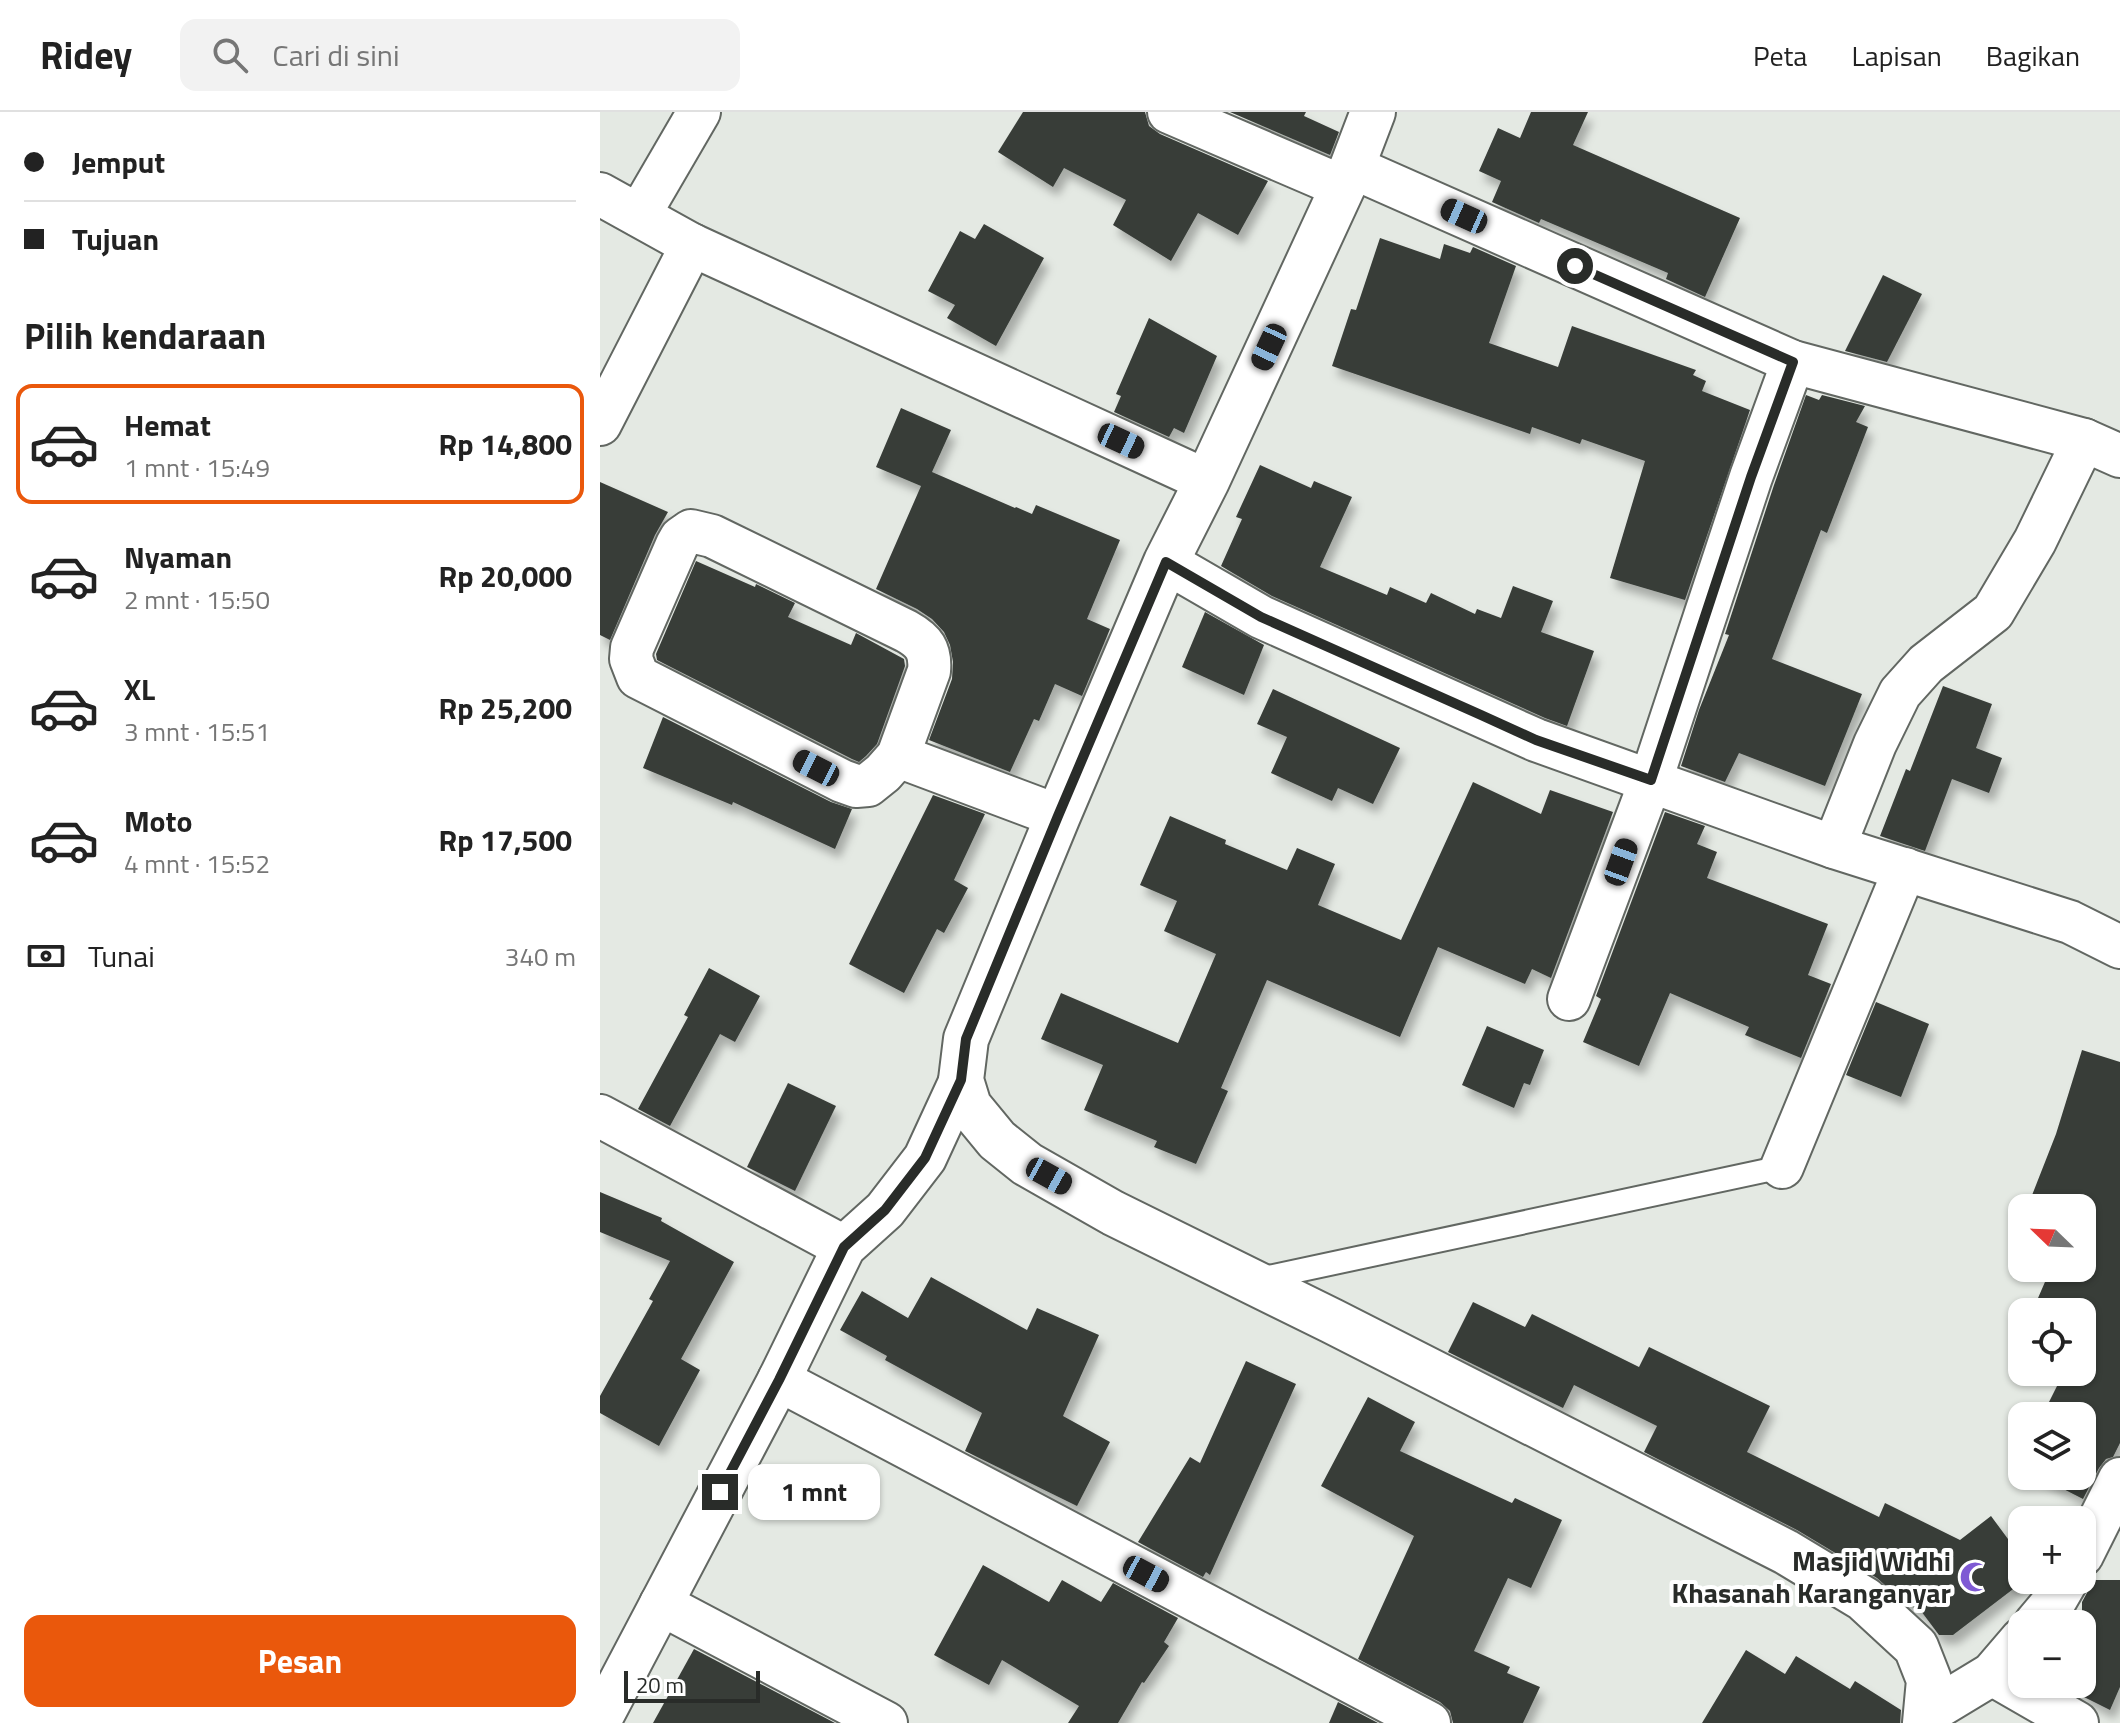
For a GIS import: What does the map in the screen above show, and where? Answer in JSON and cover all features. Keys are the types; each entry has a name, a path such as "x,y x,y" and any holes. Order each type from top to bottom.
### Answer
{"main road":[{"path":"1373,112 1347,177 1207,481 1166,562 966,1039 961,1080 969,1106 997,1140 1027,1164 1113,1213 1786,1552 1864,1599 1916,1647 1929,1680 1926,1718"}],"street":[{"path":"639,215 699,112"},
{"path":"1169,112 1347,177 1793,362 2102,448 2035,541 1993,612 1926,664 1900,693 1875,744 1834,847"},
{"path":"600,194 692,245 1207,481"},
{"path":"600,424 692,245"},
{"path":"1569,999 1651,780 1751,477 1793,362"},
{"path":"691,531 712,536 920,639 926,645 929,671 898,756 868,785 856,786 638,677 631,659 632,648 681,538 691,531"},
{"path":"1166,562 1261,617 1536,740 1834,847 2070,922 2120,947"},
{"path":"898,756 1058,816"},
{"path":"1782,1167 1905,869"},
{"path":"600,1720 779,1380 844,1247 885,1210 925,1158 961,1080"},
{"path":"600,1116 844,1247"},
{"path":"779,1380 1429,1723"},
{"path":"2096,1527 2120,1479"},
{"path":"2047,1610 2059,1594"},
{"path":"661,1604 886,1723"},
{"path":"1926,1718 1992,1674 2008,1655"},
{"path":"1992,1674 2077,1723"}],"lane":[{"path":"1251,1281 1782,1167"}],"building":[{"path":"1023,112 1145,112 1149,126 1160,134 1268,181 1238,235 1198,213 1171,261 1113,225 1126,200 1064,168 1053,187 998,152"},
{"path":"1230,112 1306,112 1304,116 1339,132 1330,155"},
{"path":"1531,112 1588,112 1573,145 1740,218 1705,297 1666,279 1668,273 1541,219 1539,223 1492,202 1501,181 1479,171 1498,128 1520,138"},
{"path":"984,224 1044,258 996,346 947,318 955,305 928,291 960,231 975,239"},
{"path":"1380,238 1440,259 1444,244 1470,253 1473,247 1516,266 1489,343 1558,367 1572,326 1696,370 1693,375 1706,381 1702,391 1750,410 1685,600 1610,578 1645,461 1582,439 1580,444 1532,427 1530,434 1332,366 1351,309 1356,310"},
{"path":"1883,275 1922,294 1887,362 1845,351"},
{"path":"1149,318 1217,356 1184,433 1174,428 1169,437 1114,412 1121,396 1116,394"},
{"path":"1806,395 1819,400 1822,395 1865,406 1856,422 1868,427 1827,533 1821,530 1772,659 1862,694 1825,786 1739,753 1725,782 1681,766 1729,635 1725,634"},
{"path":"901,408 951,430 932,472 1015,508 1032,514 1036,505 1120,540 1087,619 1110,629 1082,696 1055,684 1039,721 1034,719 1010,772 929,740 952,679 950,645 944,632 932,619 876,589 921,486 876,467"},
{"path":"1260,465 1311,488 1314,481 1352,497 1320,567 1387,595 1390,587 1426,603 1431,593 1475,614 1477,609 1501,618 1513,586 1553,601 1541,632 1594,651 1567,726 1272,596 1221,566 1242,519 1236,517"},
{"path":"600,482 668,512 610,640 600,635"},
{"path":"696,561 795,603 788,617 851,645 856,633 904,659 905,666 877,744 859,762 657,660 656,654"},
{"path":"1205,612 1264,645 1244,695 1182,667"},
{"path":"1943,686 1992,704 1976,748 2002,758 1989,793 1952,779 1925,851 1880,836 1906,769 1910,771"},
{"path":"1273,689 1400,748 1373,804 1338,788 1332,801 1271,773 1287,737 1257,724"},
{"path":"663,717 831,802 852,809 835,849 733,802 732,805 643,768"},
{"path":"1473,782 1541,814 1550,790 1613,812 1551,978 1532,969 1525,984 1438,947 1400,1037 1267,980 1221,1088 1228,1091 1196,1164 1154,1147 1157,1141 1084,1110 1103,1065 1041,1039 1061,993 1178,1043 1216,954 1164,931 1177,901 1140,885 1170,816 1287,870 1297,848 1335,864 1318,905 1401,940"},
{"path":"933,795 985,814 954,880 968,888 944,933 937,929 904,993 849,964"},
{"path":"1665,812 1705,826 1697,844 1717,852 1707,878 1828,924 1808,975 1831,984 1801,1058 1745,1035 1749,1027 1670,993 1639,1066 1583,1042 1601,999 1596,996"},
{"path":"709,968 760,996 735,1042 720,1034 670,1126 638,1109 688,1017 684,1015"},
{"path":"1876,1002 1929,1024 1901,1097 1846,1075"},
{"path":"1487,1026 1544,1050 1530,1085 1524,1083 1514,1108 1462,1085"},
{"path":"2082,1050 2120,1062 2120,1443 2113,1457 2106,1459 2096,1474 2096,1402 2049,1402 2057,1386 2096,1386 2096,1298 2038,1298 2045,1282 2096,1282 2096,1194 2032,1194 2056,1134"},
{"path":"788,1083 836,1106 795,1191 747,1167"},
{"path":"600,1192 662,1218 661,1221 734,1262 681,1359 700,1370 659,1446 600,1413 600,1396 653,1301 649,1299 670,1261 600,1232"},
{"path":"931,1277 1027,1330 1037,1308 1099,1335 1063,1416 1110,1442 1077,1506 965,1451 982,1413 885,1360 887,1356 840,1330 862,1291 908,1318"},
{"path":"1473,1302 1525,1327 1532,1314 1639,1367 1649,1347 1770,1406 1747,1452 1879,1517 1885,1503 1960,1540 1991,1516 2008,1539 2008,1593 1953,1635 1939,1635 1921,1611 1906,1604 1877,1578 1797,1530 1644,1452 1657,1426 1574,1385 1563,1408 1448,1352"},
{"path":"1246,1361 1296,1384 1210,1575 1206,1572 1203,1577 1138,1542 1190,1457 1200,1463"},
{"path":"1368,1397 1415,1422 1400,1451 1512,1503 1515,1498 1562,1520 1531,1588 1508,1578 1474,1651 1510,1667 1507,1673 1540,1687 1523,1723 1453,1723 1450,1711 1440,1702 1358,1659 1414,1536 1321,1486"},
{"path":"2065,1490 2088,1490 2083,1499"},
{"path":"983,1565 1049,1602 1062,1580 1101,1602 1113,1583 1178,1618 1164,1642 1169,1646 1142,1682 1118,1723 1068,1723 1079,1706 1002,1660 989,1685 934,1655"},
{"path":"2096,1580 2120,1580 2120,1687 2110,1710 2086,1698 2096,1698 2096,1610 2082,1610 2086,1594 2096,1594"},
{"path":"694,1649 835,1723 653,1723"},
{"path":"1746,1650 1785,1674 1796,1656 1850,1689 1855,1681 1901,1710 1900,1723 1702,1723"},
{"path":"1338,1702 1378,1723 1329,1723"}],"place":[{"name":"Masjid Widhi Khasanah Karanganyar","path":"1975,1577"}],"route":[{"path":"720,1492 844,1247 885,1210 925,1158 961,1080 966,1039 1166,562 1261,617 1536,740 1651,780 1751,477 1793,362 1575,266"}]}
